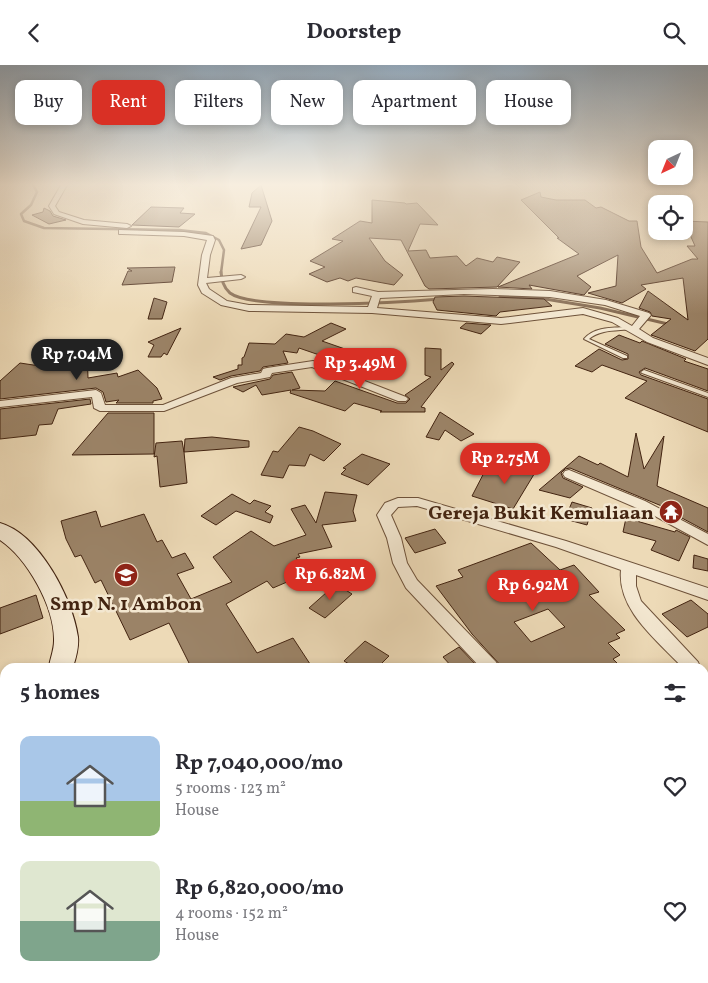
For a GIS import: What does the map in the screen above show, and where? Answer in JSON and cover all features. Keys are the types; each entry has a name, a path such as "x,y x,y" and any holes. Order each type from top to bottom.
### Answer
{"street":[{"path":"117,228 210,238 211,240 207,246 208,257 202,285 205,291 224,303 236,306 283,309 375,302 486,290 532,292 585,298 638,311 644,318 631,329"},
{"path":"203,281 241,277"},
{"path":"356,290 375,302 500,321 583,311 615,320 650,340 708,362"},
{"path":"0,403 96,393 100,408 164,408 235,380 266,375 267,371 313,364 402,399"},
{"path":"569,474 675,519 708,540"},
{"path":"486,663 411,585 400,563 394,538 384,515 390,506 401,501 418,502 495,523 708,594"},
{"path":"2,533 26,551 40,569 59,609 66,638 62,663"},
{"path":"630,567 627,581 629,593 635,605 688,663"}],"lane":[{"path":"625,357 586,339 598,332 631,329"},
{"path":"644,372 708,395"}],"building":[{"path":"251,228 269,228 261,245 241,249"},
{"path":"349,228 418,228 408,251 426,250 430,258 457,256 466,266 477,258 493,262 497,257 520,262 497,287 429,289 425,286 401,240 369,238 385,261 403,275 394,285 356,278 348,281 340,278 327,282 309,274 325,267 310,261 343,241 332,239"},
{"path":"549,228 638,228 641,247 657,273 692,259 698,259 687,246 695,246 692,240 693,228 708,228 708,339 695,351 651,335 671,319 652,316 650,312 639,308 648,291 688,320 683,278 641,285 646,289 622,303 588,293 616,286 618,255 577,276 591,287 584,295 529,285 532,289 498,287 579,254 557,238 559,238"},
{"path":"175,267 172,282 122,285 128,271 132,271 127,268"},
{"path":"464,296 544,299 552,306 500,312 496,316 437,310 433,302 435,297"},
{"path":"154,298 167,302 162,319 148,319"},
{"path":"331,323 346,329 322,341 345,349 331,359 299,348 297,353 283,351 288,363 263,367 260,371 220,380 213,377 238,369 238,365 242,365 242,358 249,343 275,344 286,334 304,337"},
{"path":"466,323 491,325 481,334 460,328"},
{"path":"181,328 167,355 164,353 161,357 148,357 154,345 148,342"},
{"path":"619,335 640,343 642,341 686,359 684,361 708,369 708,391 645,368 639,372 641,375 708,399 708,432 625,398 647,381 602,365 592,372 575,366 599,349 622,360 628,359 628,354 605,344"},
{"path":"425,348 441,349 441,370 452,362 454,364 421,407 425,408 425,412 380,412 382,411 354,403 345,411 290,393 291,390 262,395 256,385 243,392 233,387 270,379 273,375 292,372 300,388 292,390 325,391 335,381 397,403 406,403 410,399 405,395 431,377 425,375"},
{"path":"87,349 88,378 117,373 118,377 138,370 157,388 162,399 153,401 153,403 116,403 119,400 106,402 103,392 96,388 0,399 0,381 20,363 40,366"},
{"path":"90,399 91,404 58,409 52,424 39,425 36,435 0,439 0,409"},
{"path":"440,412 474,434 461,441 445,430 439,440 426,437"},
{"path":"108,413 154,413 154,454 72,455"},
{"path":"299,427 313,431 341,444 324,461 310,454 305,466 289,465 283,478 261,475 273,451 278,452"},
{"path":"636,433 644,469 664,436 657,486 708,508 708,532 680,517 681,514 570,468 565,469 561,473 563,478 583,487 570,498 539,490 579,456 598,465 600,463 628,477"},
{"path":"212,437 249,441 249,447 184,452 185,439"},
{"path":"182,441 187,483 160,487 157,456 154,457 156,443"},
{"path":"362,454 390,464 368,485 341,474 346,469 343,468"},
{"path":"523,462 539,466 513,509 472,496 488,465 516,473"},
{"path":"325,492 357,495 353,511 356,521 322,525 332,547 298,554 300,557 296,558 308,573 273,588 267,581 226,604 257,653 293,638 309,663 189,663 169,623 130,640 101,580 95,583 81,555 75,557 66,539 61,521 96,511 101,527 144,514 157,542 162,540 172,558 185,553 194,568 177,574 191,599 232,582 213,557 251,531 274,546 306,535 291,509 305,505 316,523"},
{"path":"232,494 250,504 254,500 271,506 265,512 273,516 270,523 236,511 216,525 201,516"},
{"path":"572,502 592,508 587,525 565,519"},
{"path":"626,518 675,532 676,530 690,537 679,561 651,550 656,541 623,532"},
{"path":"435,529 446,543 415,553 405,538"},
{"path":"531,543 560,570 574,565 599,592 589,595 625,630 616,634 620,638 608,643 620,655 613,659 617,663 498,663 472,634 436,586 463,577 458,570","holes":["548,609 565,627 531,642 514,622"]},
{"path":"694,555 708,559 708,571 693,568"},
{"path":"336,584 352,594 325,618 309,608"},
{"path":"36,595 43,618 0,634 0,608"},
{"path":"691,600 708,614 708,627 687,637 662,614"},
{"path":"365,641 389,656 382,663 347,663 344,661"},
{"path":"459,647 474,663 448,663 443,657"}],"waterway":[{"path":"44,228 179,230 206,233 219,240 224,250 221,273"},
{"path":"221,273 224,286 230,293 244,299 268,302 330,304 440,299"},
{"path":"500,297 539,298 600,308 672,325"}],"place":[{"name":"Gereja Bukit Kemuliaan","path":"671,512"},
{"name":"Smp N. 1 Ambon","path":"126,575"}]}
